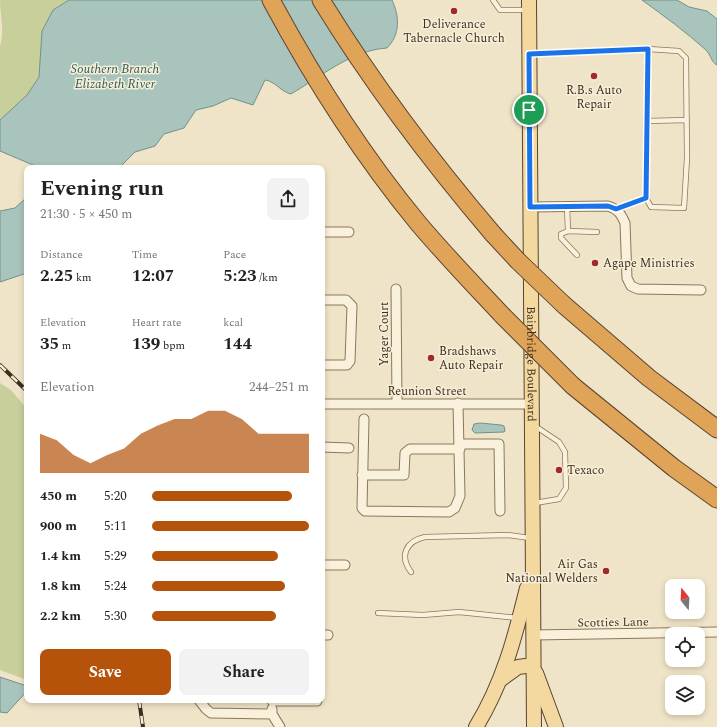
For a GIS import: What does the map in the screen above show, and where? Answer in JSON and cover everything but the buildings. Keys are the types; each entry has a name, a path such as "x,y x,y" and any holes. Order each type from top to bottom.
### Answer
{"highway":[{"path":"272,0 329,97 372,162 418,223 502,315 573,386 674,468 717,499"},
{"path":"321,0 368,72 423,149 493,234 518,261 564,305 649,378 717,429"}],"main road":[{"name":"Bainbridge Boulevard","path":"529,5 534,727"},
{"path":"476,727 500,680 511,650 532,566"},
{"path":"500,680 518,667 533,666 556,727"}],"street":[{"path":"530,207 608,206 616,209 622,215 625,223 627,278 630,286 638,289 701,290"},
{"path":"325,232 349,232"},
{"name":"Yager Court","path":"396,289 397,403"},
{"path":"325,300 346,300 352,306 350,361 347,365 325,365"},
{"path":"364,419 360,502 362,508 365,511 448,512 455,508 460,496 458,403"},
{"name":"Reunion Street","path":"325,404 531,404"},
{"path":"362,475 404,475 405,453 410,449 499,444 500,512"},
{"path":"325,447 349,448"},
{"path":"325,565 345,565"},
{"name":"Scotties Lane","path":"533,635 717,632"},
{"path":"201,703 211,713 272,714"},
{"path":"272,703 272,714 280,727"}],"lane":[{"path":"493,0 500,10 529,5"},
{"path":"529,54 648,49 679,50 686,58 687,158 684,208 651,207 646,198 648,49"},
{"path":"647,121 686,120"},
{"path":"616,209 646,198"},
{"path":"567,206 568,231"},
{"path":"577,254 561,238 561,234 568,231 598,232"},
{"path":"531,425 550,435 562,447 565,456 566,488 559,498 532,503"},
{"path":"412,572 406,566 405,556 408,546 414,539 425,537 508,536 532,538"},
{"path":"378,613 422,615 459,612 519,618"}],"green space":[{"path":"0,0 69,0 53,10 41,59 39,77 27,95 0,120 0,46 2,29"},
{"path":"0,383 11,390 24,405 24,679 0,670"}],"water":[{"name":"Southern Branch Elizabeth River","path":"69,0 392,0 395,6 397,26 394,37 387,48 374,50 349,59 291,94 287,93 272,82 265,80 253,105 231,98 213,106 196,110 184,128 164,134 155,146 135,152 122,165 33,165 0,151 0,120 27,95 39,77 42,31 53,10"},
{"path":"642,0 677,0 689,7 707,11 717,19 717,65 713,62 706,50 698,43"},
{"path":"24,200 24,274 0,282 0,211 15,208"},
{"path":"480,423 501,425 504,426 505,431 475,433 472,430 474,424"},
{"path":"0,677 24,685 24,694 7,713 0,712"}],"railway":[{"path":"0,365 24,388"},
{"path":"139,703 143,727"}],"place":[{"name":"Deliverance Tabernacle Church","path":"454,11"},
{"name":"R.B.s Auto Repair","path":"594,76"},
{"name":"Agape Ministries","path":"595,263"},
{"name":"Bradshaws Auto Repair","path":"431,358"},
{"name":"Texaco","path":"559,470"},
{"name":"Air Gas National Welders","path":"606,571"}],"route":[{"path":"648,49 646,198 616,209 608,206 530,207 529,110 529,54 648,49"}]}
